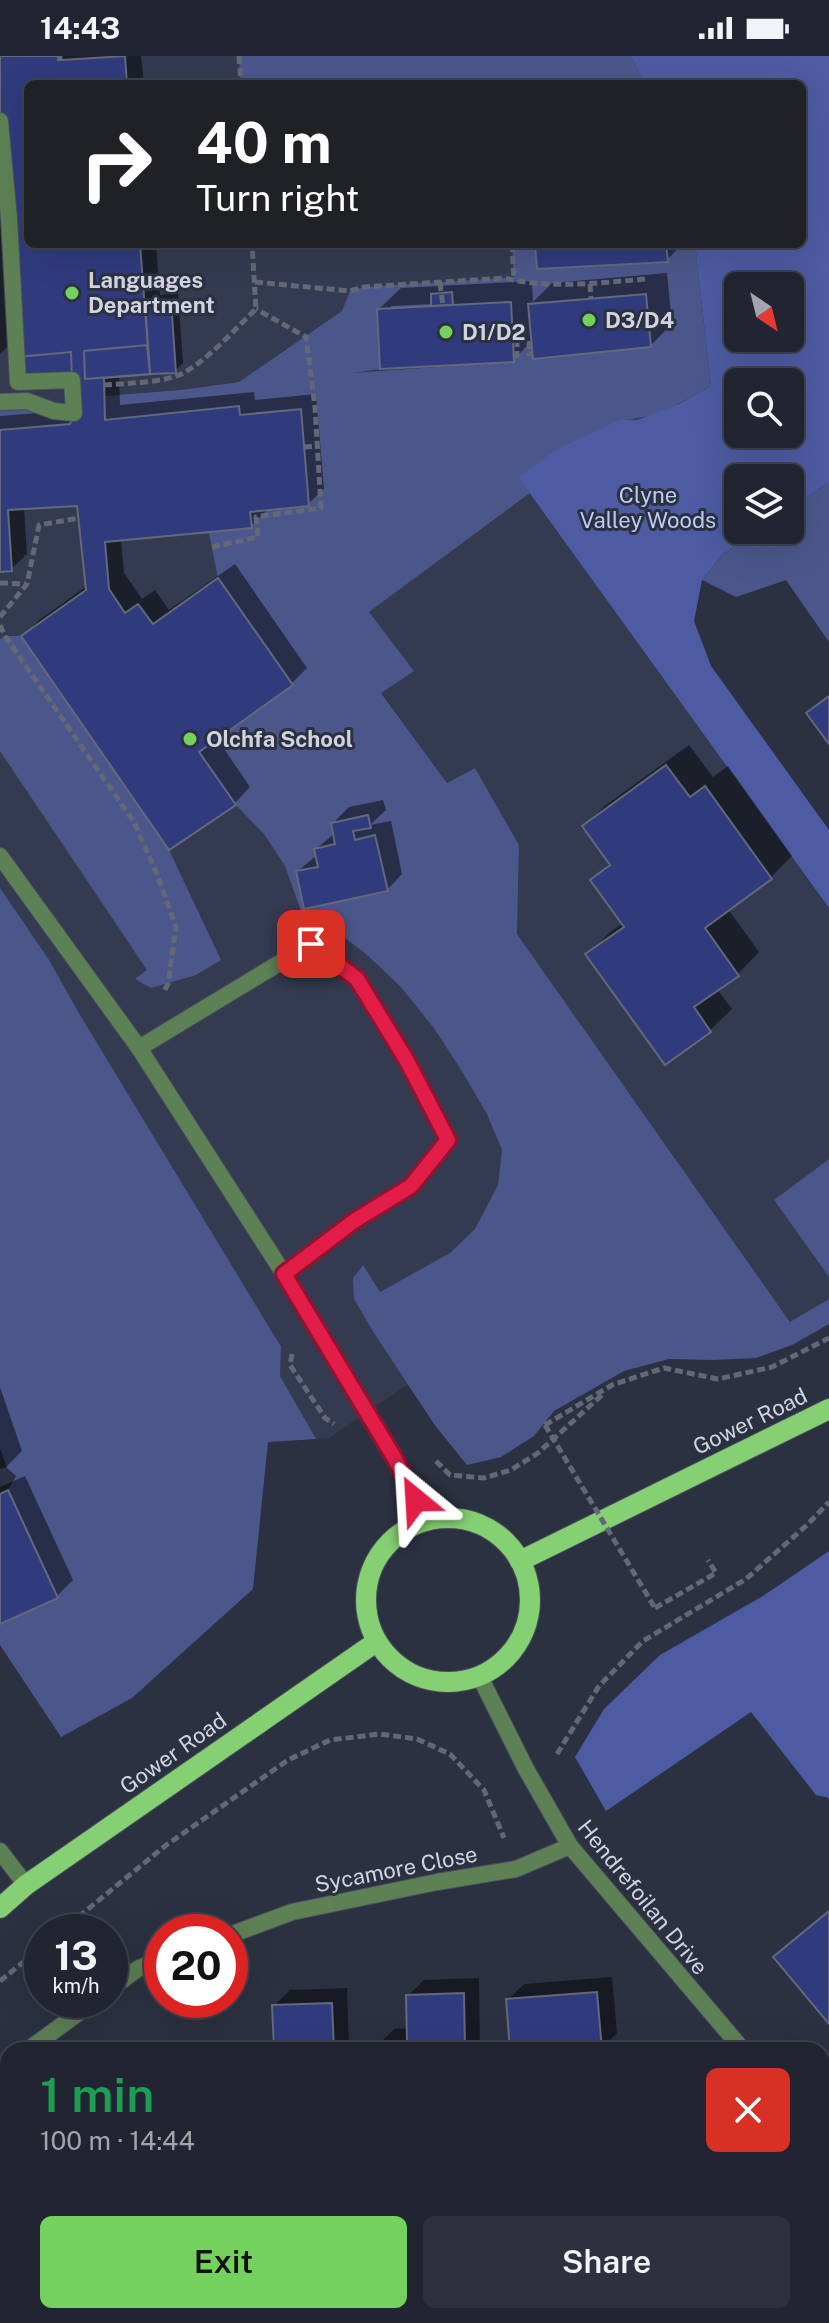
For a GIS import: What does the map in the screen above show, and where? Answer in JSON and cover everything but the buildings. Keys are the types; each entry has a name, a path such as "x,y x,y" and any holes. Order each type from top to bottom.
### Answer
{"main road":[{"name":"Gower Road","path":"520,1561 829,1409"},
{"path":"448,1518 470,1521 490,1530 507,1543 520,1561 529,1587 529,1614 520,1640 503,1662 480,1677 451,1683 421,1679 395,1664 376,1642 367,1618 366,1593 372,1569 385,1548 403,1531 426,1521 448,1518"},
{"name":"Gower Road","path":"0,1908 26,1885 376,1642"}],"street":[{"path":"0,121 18,382 72,380 74,413 54,411 27,401 0,402"},
{"path":"0,856 139,1048 284,1274 395,1459 426,1521"},
{"path":"139,1048 311,944 357,979 407,1061 448,1140 411,1186 354,1221 284,1274"},
{"name":"Hendrefoilan Drive","path":"480,1677 526,1769 570,1846 736,2042"},
{"name":"Sycamore Close","path":"248,1928 292,1912 516,1869 570,1846"},
{"path":"0,1851 26,1885"},
{"path":"39,2042 72,2018"}],"path":[{"path":"239,56 241,80"},
{"path":"104,385 184,374 201,360 256,309 252,248"},
{"path":"512,248 514,280"},
{"path":"255,282 350,291 364,287 504,278 537,284 590,284 645,279"},
{"path":"440,282 443,306"},
{"path":"590,284 591,299"},
{"path":"212,547 258,537 256,517 321,508 315,407 306,337 256,309"},
{"path":"529,341 529,354 533,354"},
{"path":"514,356 517,356 517,343"},
{"path":"304,447 317,446"},
{"path":"0,617 27,584 39,525 79,518"},
{"path":"0,583 27,584"},
{"path":"0,625 5,636"},
{"path":"708,1560 716,1573 655,1608 545,1425 612,1385 664,1368 718,1379 772,1367 829,1338"},
{"path":"432,1456 450,1475 484,1478 511,1470 538,1453 612,1385"},
{"path":"558,1753 599,1686 643,1641 746,1579 829,1502"},
{"path":"82,1914 165,1846 288,1760 330,1740 380,1734 417,1739 450,1754 484,1790 516,1869"},
{"path":"0,1981 24,1962"}],"shaded area":[{"name":"Olchfa School","path":"0,56 631,56 642,80 24,80 24,248 695,248 679,404 342,605 345,692 677,1201 329,1438 268,1442 0,1055"},
{"path":"239,56 631,56 642,80 240,80"},
{"path":"512,248 535,248 537,269 667,262 666,248 695,248 711,386 656,413 621,419 519,477 530,493 369,612 414,671 381,693 447,783 475,768 519,845 517,934 790,1322 829,1299 829,1324 792,1345 756,1358 669,1359 624,1371 554,1411 534,1436 501,1457 467,1465 434,1424 374,1333 354,1299 353,1278 363,1265 380,1292 450,1253 475,1229 498,1185 502,1150 487,1114 434,1028 400,986 365,953 326,924 301,911 285,866 264,834 236,805 199,752 292,685 218,578 209,533 251,528 250,512 309,506 301,409 240,415 238,407 105,420 105,396 239,382 342,311 350,291 364,287 504,278 514,280","holes":["646,294 651,347 533,359 591,299","511,303 514,356 493,363 353,373 380,369 378,309"]},
{"path":"0,402 74,413 70,424 0,430"},
{"path":"829,482 829,642 786,580 736,597 702,580 722,555 738,544 804,544 804,499"},
{"path":"530,493 829,908 829,1159 774,1200 829,1277 829,1299 791,1323 517,934 519,845 475,768 447,783 381,692 369,612"},
{"path":"21,636 169,850 221,960 196,975 151,988 135,979 147,970 0,751 0,639"},
{"path":"0,888 49,960 281,1346 280,1376 316,1439 268,1442 253,1589 132,1698 61,1737 0,1645 0,1624 58,1597 8,1490 16,1476 7,1468 0,1448"},
{"path":"829,1159 829,1277 774,1200"}],"green space":[{"name":"Clyne Valley Woods","path":"631,56 829,56 829,482 804,499 804,464 724,464 724,544 738,544 722,555 702,580 694,621 711,666 829,830 829,908 518,477 556,450 621,419 637,420 679,404 711,386 695,248 806,248 806,80 642,80"},
{"path":"829,1551 829,1798 816,1795 751,1712 606,1811 575,1757 604,1709 660,1655 763,1596"}],"place":[{"name":"Languages Department","path":"72,293"},
{"name":"D3/D4","path":"589,320"},
{"name":"D1/D2","path":"446,332"},
{"name":"Olchfa School","path":"190,739"}],"route":[{"path":"311,944 357,979 407,1061 448,1140 411,1186 354,1221 284,1274 395,1459 416,1500"}]}
